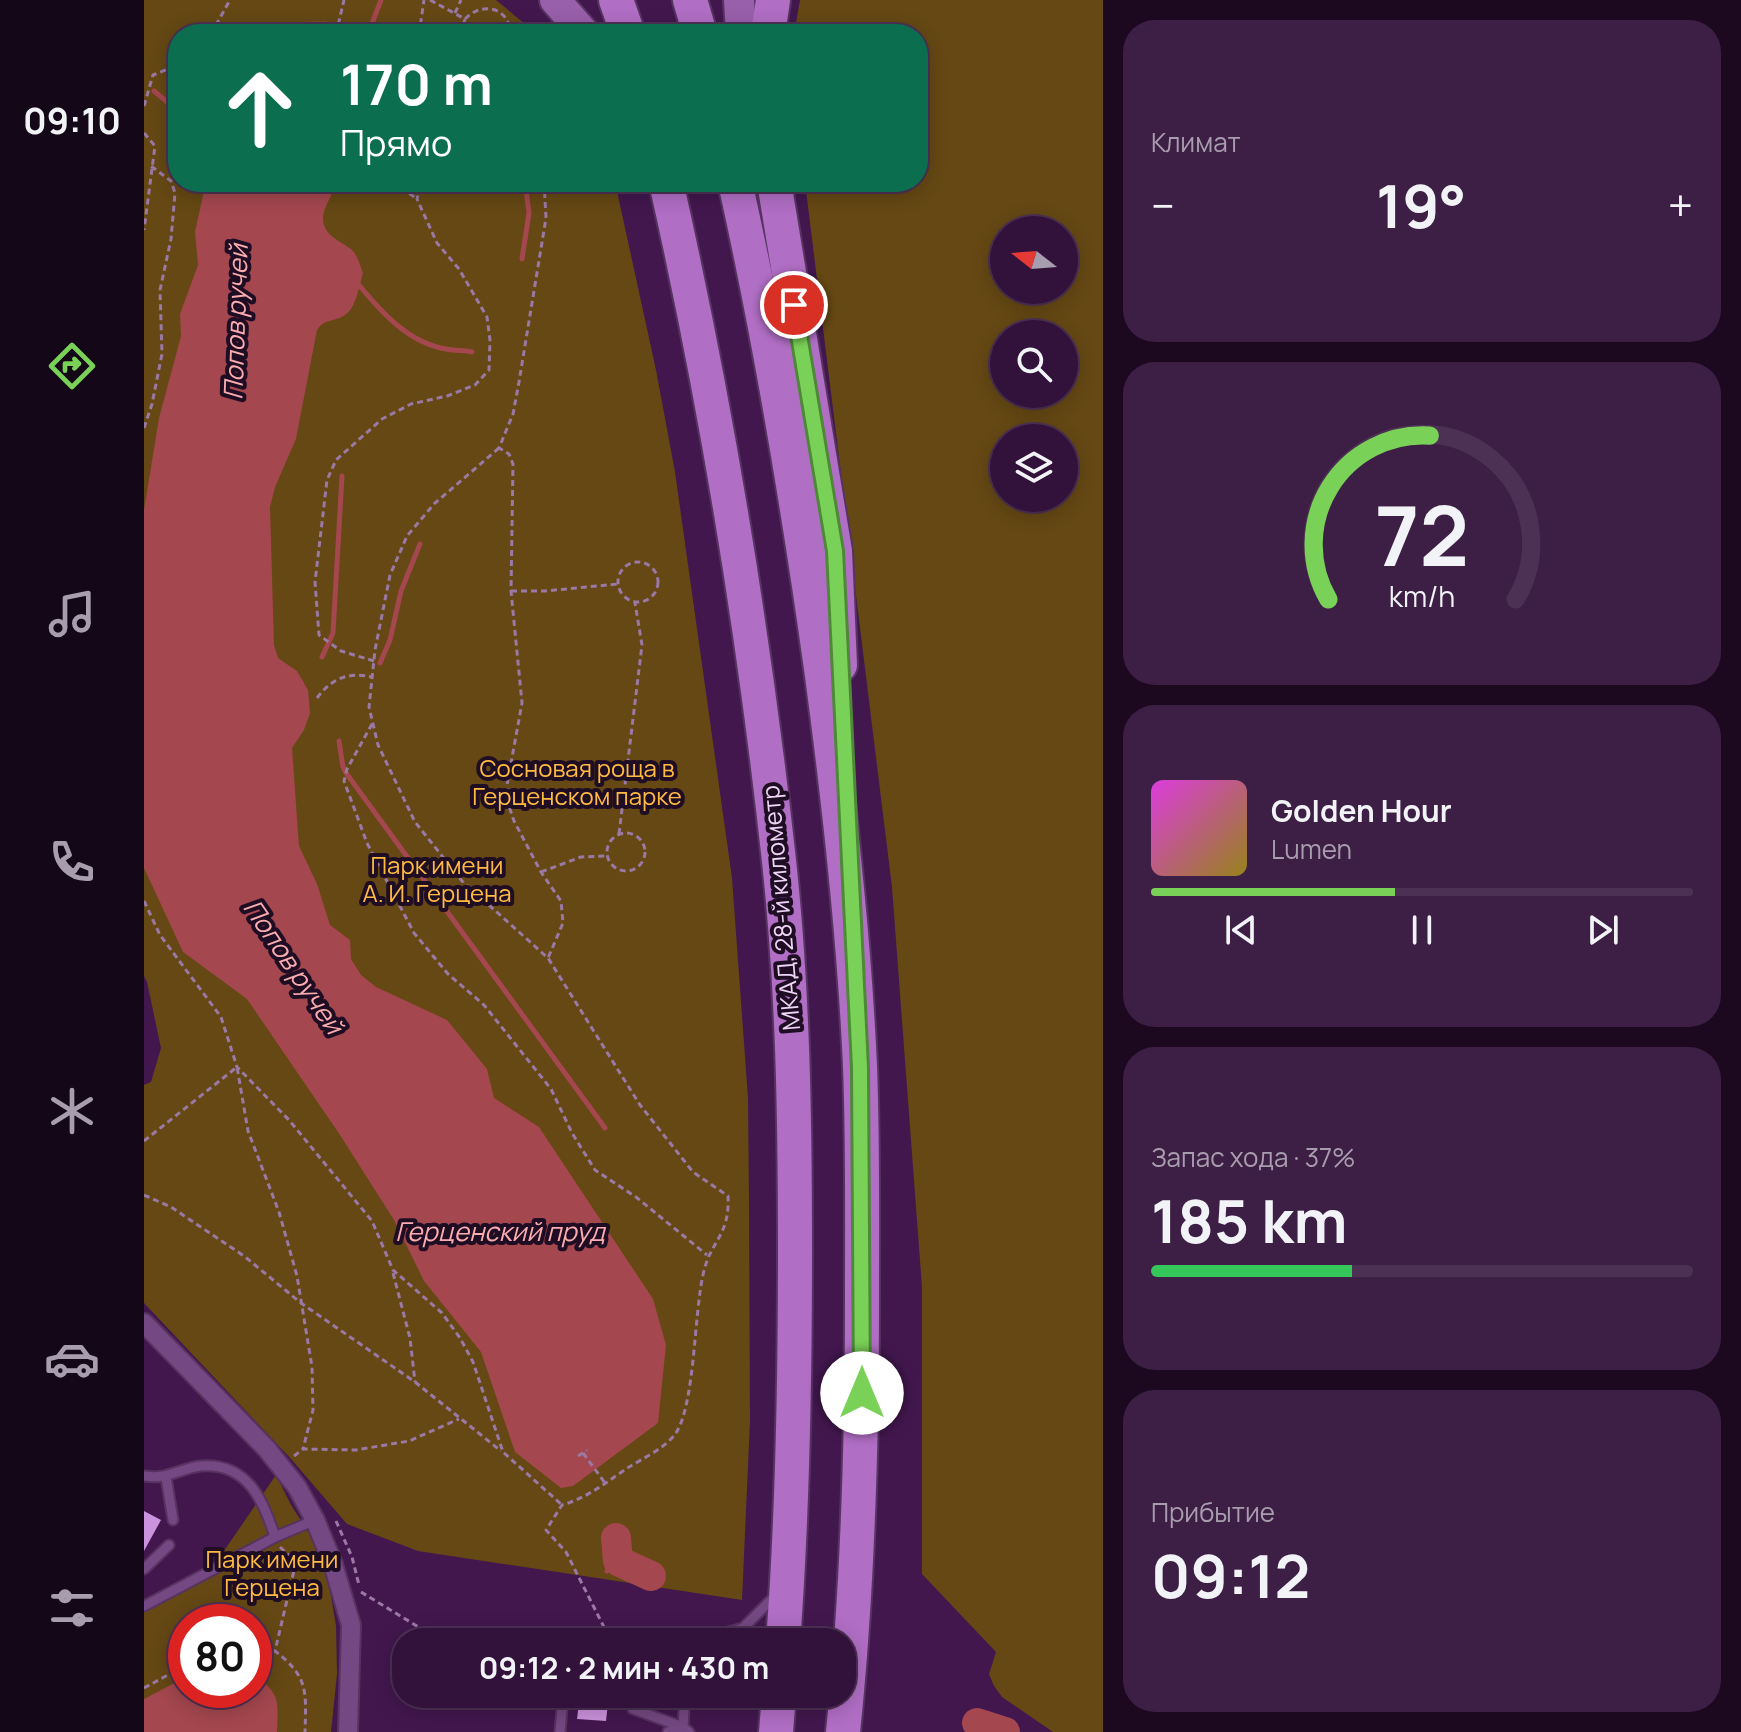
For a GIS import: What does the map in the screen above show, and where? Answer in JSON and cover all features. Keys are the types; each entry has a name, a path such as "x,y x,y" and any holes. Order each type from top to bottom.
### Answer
{"highway":[{"path":"618,0 626,24"},
{"path":"690,0 697,24"},
{"path":"769,24 773,0"},
{"name":"МКАД, 28-й километр","path":"668,192 721,450 778,854 787,961 793,1071 795,1392 784,1628"},
{"path":"737,192 768,335 802,532 845,846 853,957"},
{"path":"776,192 835,551 860,1084 862,1393 843,1732"},
{"path":"776,1732 778,1708"}],"main road":[{"path":"555,0 576,24"},
{"path":"739,0 740,24"},
{"path":"652,192 702,348"}],"street":[{"path":"144,1323 266,1448 297,1487 315,1520 333,1564 351,1625 348,1732"}],"lane":[{"path":"144,1476 166,1477 198,1466 224,1467 244,1477 264,1503 277,1542"},
{"path":"166,1477 173,1520"},
{"path":"144,1606 277,1542 315,1520"},
{"path":"144,1569 169,1545"},
{"path":"743,1628 788,1583"},
{"path":"633,1708 686,1729"},
{"path":"685,1708 686,1729"},
{"path":"560,1732 562,1709"},
{"path":"668,1732 686,1729"}],"path":[{"path":"217,24 230,0"},
{"path":"338,24 344,0"},
{"path":"420,24 424,0"},
{"path":"430,0 465,19"},
{"path":"455,13 461,0"},
{"path":"464,24 474,10 492,8 504,15 509,24"},
{"path":"145,104 153,75 168,69"},
{"path":"144,133 155,146 144,230"},
{"path":"144,166 151,166 168,179"},
{"path":"144,428 162,354 160,290 171,239 175,192"},
{"path":"374,661 341,651 319,635 315,582 327,480 336,460 382,419 411,404 447,396 475,385 489,370 487,317 459,269 437,243 417,199 407,192"},
{"path":"417,199 419,192"},
{"path":"545,192 546,218 513,414 499,448 434,504 407,536 390,575 369,707 378,745 415,822 462,881 548,958 640,1105 693,1172 728,1196 729,1215 722,1236 707,1255 697,1305 684,1411 675,1435 582,1499 562,1505 546,1530 566,1552 604,1628"},
{"path":"499,448 509,454 513,464 511,591 522,703 507,785 508,803 541,872 561,901 563,923 548,958"},
{"path":"630,564 646,564 653,569 658,584 656,592 650,599 635,603 623,596 618,584 623,568 630,564"},
{"path":"511,591 618,584"},
{"path":"619,834 632,834 644,844 643,861 638,867 623,872 609,863 606,856 609,843 619,834 642,645 635,603"},
{"path":"317,698 324,688 340,677 349,674 372,677"},
{"path":"373,722 347,769 344,781 367,843 414,933 448,974 484,1005 551,1089 572,1133 595,1170 636,1197 707,1255"},
{"path":"541,872 581,857 606,856"},
{"path":"144,901 160,935 221,1017 237,1067 248,1131 279,1212 297,1276 312,1367 313,1410 303,1449 294,1457"},
{"path":"144,1141 237,1067"},
{"path":"237,1067 289,1120 299,1136 372,1221 393,1270 406,1316 415,1382"},
{"path":"144,1195 171,1207 244,1256 301,1303 415,1382 503,1452 562,1505"},
{"path":"393,1270 442,1313 460,1338 473,1362 503,1452"},
{"path":"303,1449 356,1450 409,1441 459,1419"},
{"path":"578,1456 585,1452 605,1483"},
{"path":"277,1542 285,1555 296,1562 325,1567"},
{"path":"275,1651 296,1562"},
{"path":"361,1592 420,1628"},
{"path":"272,1651 294,1665 302,1678 306,1690 305,1732"},
{"path":"144,1688 168,1675"}],"green space":[{"name":"Парк имени А. И. Герцена","path":"144,0 496,0 525,24 168,24 168,192 617,192 675,472 732,878 748,1098 750,1421 742,1600 418,1551 347,1524 291,1459 144,1303 144,1085 151,1082 161,1048 144,976"},
{"path":"800,0 1103,0 1103,1732 1053,1732 1002,1697 989,1674 996,1652 922,1574 922,1287 892,887 806,192 928,192 928,24 796,24"},
{"name":"Парк имени Герцена","path":"276,1475 319,1549 328,1578 336,1626 337,1674 331,1732 144,1732 144,1599 215,1564"}],"water":[{"name":"Герценский пруд","path":"204,192 332,192 324,224 329,234 354,252 363,273 349,311 317,330 296,439 275,487 270,507 274,645 278,658 297,671 308,690 310,713 304,730 292,748 299,846 317,884 330,925 350,940 351,959 361,975 376,987 447,1020 487,1069 494,1098 539,1127 653,1299 666,1345 658,1423 573,1486 561,1488 515,1452 481,1352 424,1281 394,1220 247,999 183,952 144,868 144,510 159,418 181,336 180,314 198,265 195,232"},
{"path":"168,1686 168,1708 272,1708 272,1692 278,1713 277,1732 144,1732 144,1699"}],"building":[{"path":"144,1511 161,1520 144,1551"},
{"path":"578,1708 607,1708 606,1721 577,1719"}],"waterway":[{"path":"372,24 381,0"},
{"path":"154,91 168,103"},
{"path":"522,259 529,213 526,192"},
{"path":"359,285 387,316 408,333 433,346 472,352"},
{"path":"322,657 333,633 342,476"},
{"path":"380,663 390,640 401,591 420,544"},
{"path":"339,741 346,773 605,1128"},
{"path":"616,1538 618,1561 651,1576"},
{"path":"607,1571 618,1561"},
{"path":"977,1723 1005,1732"}],"route":[{"path":"794,305 835,551 860,1068 862,1393"}],"water label":[{"name":"Попов ручей","path":"235,322"},
{"name":"Попов ручей","path":"294,966"}],"park label":[{"name":"Сосновая роща в Герценском парке","path":"577,781"}]}
